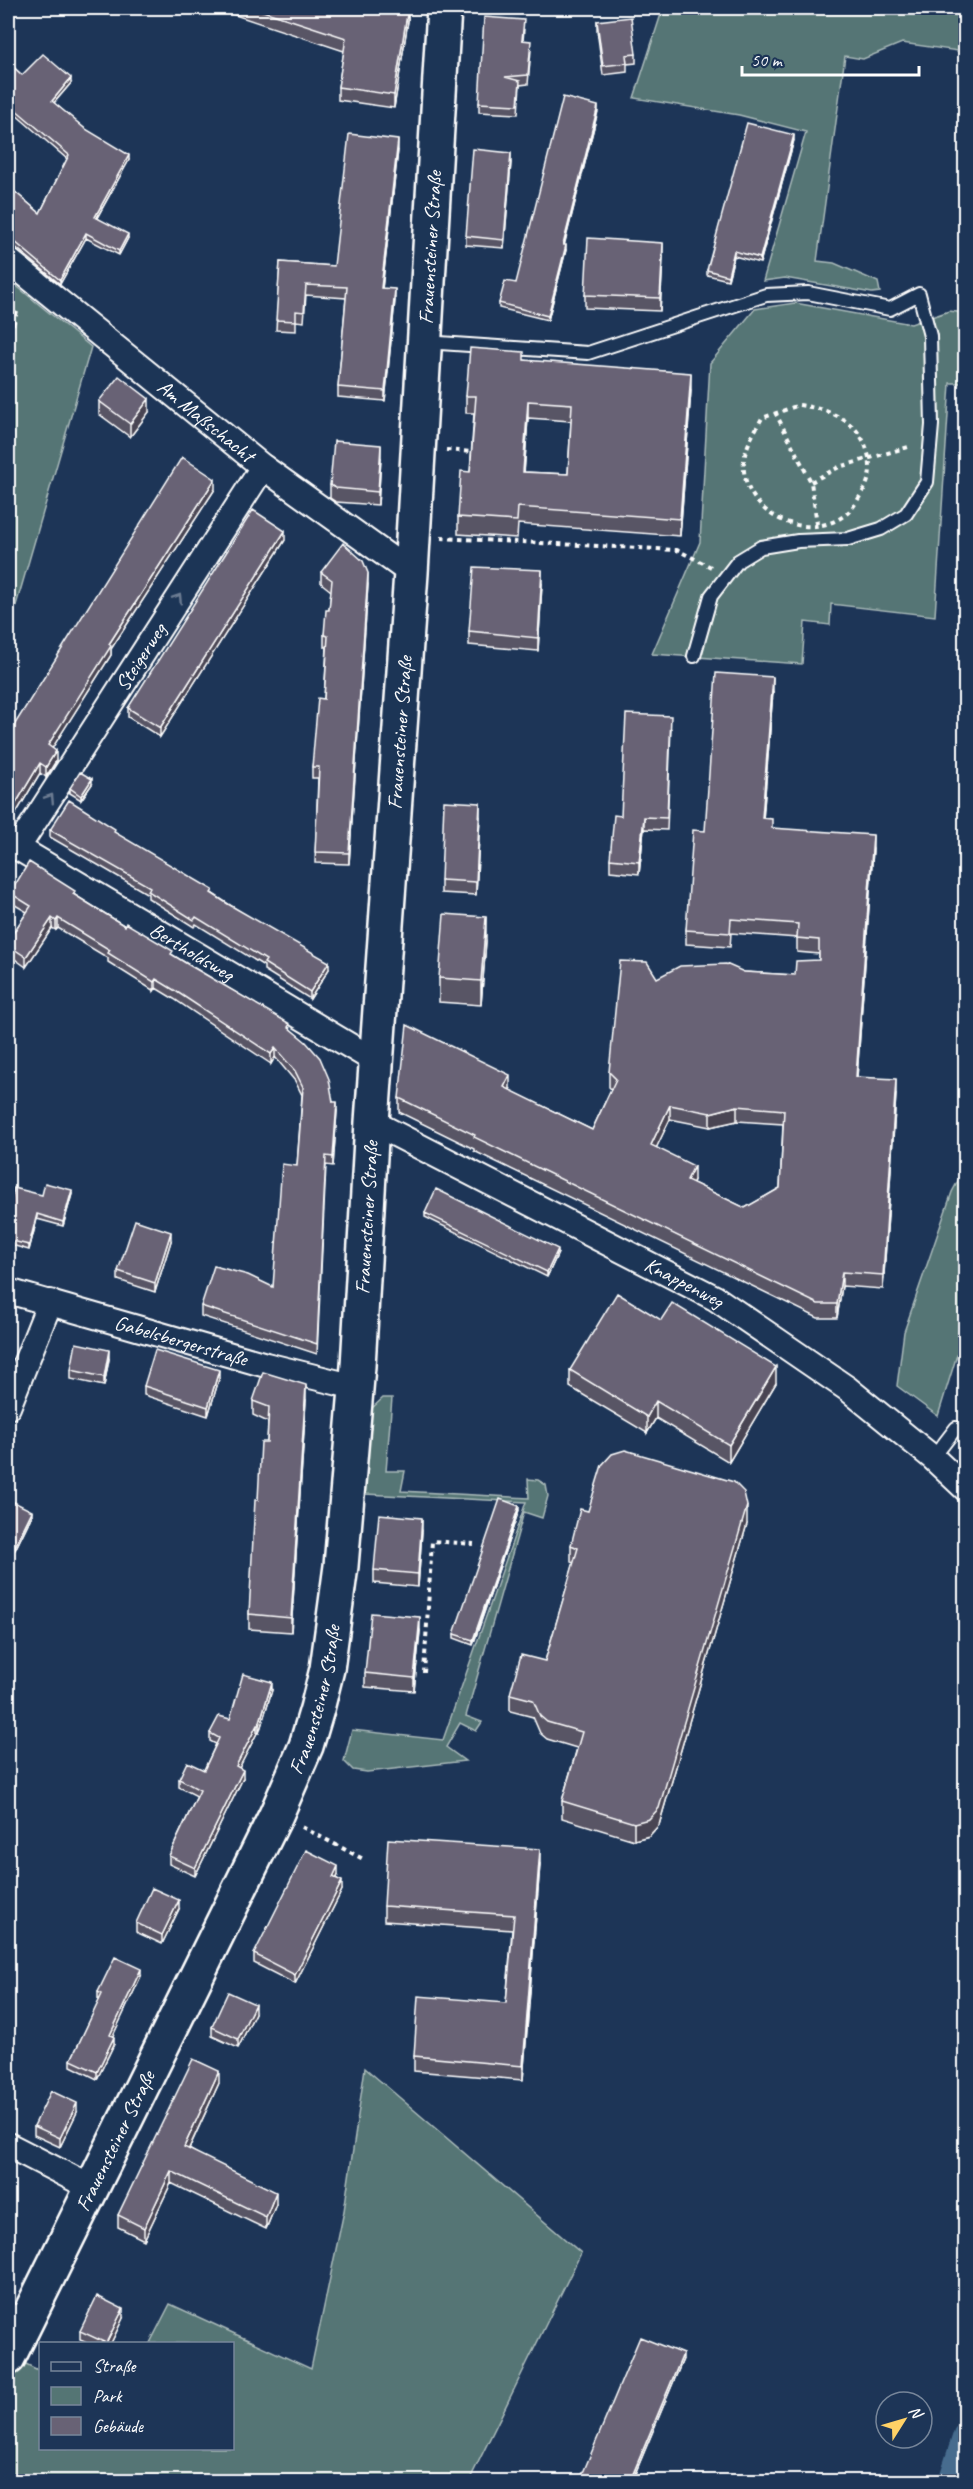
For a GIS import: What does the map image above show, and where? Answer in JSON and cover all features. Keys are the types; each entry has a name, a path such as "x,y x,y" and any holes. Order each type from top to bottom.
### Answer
{"main road":[{"name":"Frauensteiner Straße","path":"8,2358 18,2312 92,2188 276,1815 306,1746 327,1669 341,1566 355,1387 411,573 444,8"}],"street":[{"name":"Am Maßschacht","path":"8,260 263,467 411,573"},
{"name":"Steigerweg","path":"13,844 263,467"},
{"name":"Bertholdsweg","path":"13,844 377,1062"},
{"name":"Knappenweg","path":"372,1122 715,1298 848,1389 933,1458 966,1489"},
{"name":"Gabelsbergerstraße","path":"8,1291 355,1387"},
{"path":"8,1407 50,1302"},
{"path":"8,2145 92,2188"}],"lane":[{"path":"424,342 588,353 766,295 808,293 890,309 919,294 930,336 930,440 927,482 906,514 881,529 848,539 761,547 738,561 725,574 711,596 694,656"},
{"path":"933,1458 956,1428"}],"path":[{"path":"8,342 18,308"},
{"path":"799,405 830,411 861,433 871,473 856,503 844,515 817,524 792,525 760,507 745,485 744,459 752,436 762,418 775,411 799,405"},
{"path":"775,411 811,482 819,540"},
{"path":"811,482 839,467 930,440"},
{"path":"413,537 677,550 725,574"},
{"path":"424,1673 432,1541 474,1544"},
{"path":"303,1827 365,1860"}],"green space":[{"path":"663,8 965,8 965,52 902,43 863,59 845,56 817,261 834,263 878,282 880,292 872,293 785,278 763,281 806,132 739,115 634,98"},
{"path":"8,279 91,347 8,633"},
{"path":"795,303 911,324 949,311 965,313 965,383 950,383 935,616 831,604 830,625 805,622 802,664 652,654 700,542 710,363 755,309"},
{"path":"965,1168 965,1329 938,1416 897,1386 904,1332 952,1192"},
{"path":"383,1398 392,1398 386,1471 405,1471 401,1491 529,1498 528,1479 538,1480 546,1485 548,1496 542,1518 524,1512 466,1716 482,1722 476,1731 460,1723 446,1747 465,1761 367,1772 353,1770 344,1761 352,1730 443,1740 526,1502 365,1494 371,1409"},
{"path":"365,2068 581,2253 469,2481 8,2482 8,2368 12,2357 39,2370 39,2450 234,2450 234,2342 151,2342 170,2304 311,2369 344,2211"}],"building":[{"path":"254,8 408,8 394,95 338,87 346,38"},
{"path":"484,17 524,20 522,40 531,41 528,75 505,77 520,81 518,105 479,103"},
{"path":"631,17 636,54 626,55 627,63 603,66 597,21"},
{"path":"43,54 71,78 52,101 84,128 129,155 95,217 128,234 119,251 86,233 60,280 8,236 8,186 40,213 69,155 8,103 8,62 22,75"},
{"path":"563,97 598,106 563,245 566,245 548,316 499,303 505,281 516,283"},
{"path":"747,123 794,135 760,258 734,251 728,276 707,270"},
{"path":"349,134 398,140 381,288 395,289 385,391 338,387 347,287 306,285 304,312 296,311 296,321 276,320 280,262 334,266"},
{"path":"473,149 511,153 504,240 466,236"},
{"path":"588,238 663,243 660,298 585,295"},
{"path":"470,348 524,352 524,360 691,373 680,519 518,507 517,521 458,517 461,471 470,472 476,396 466,396","holes":["528,401 572,404 568,474 523,472"]},
{"path":"119,376 149,399 130,424 99,401"},
{"path":"334,441 381,445 378,492 336,488 330,485"},
{"path":"182,457 215,479 109,644 111,646 48,745 56,751 46,767 40,763 12,810 8,807 8,735"},
{"path":"253,510 285,531 160,728 128,708"},
{"path":"343,543 363,561 368,573 349,853 315,852 319,767 312,767 318,698 324,699 328,636 324,635 332,580 321,572"},
{"path":"474,567 542,570 538,638 469,631"},
{"path":"716,673 773,677 762,818 772,819 772,828 873,835 856,1077 896,1079 883,1275 842,1272 837,1304 818,1304 474,1137 475,1135 399,1098 407,1025 510,1075 504,1087 592,1130 616,1079 609,1072 620,961 647,962 657,978 680,966 726,964 744,972 795,975 796,961 819,960 819,940 797,938 798,924 731,919 730,933 686,930 693,830 705,831","holes":["670,1105 710,1113 737,1106 784,1110 780,1188 745,1208 687,1180 694,1166 651,1145"]},
{"path":"626,714 671,716 667,818 644,817 639,862 610,859 614,815 621,816"},
{"path":"80,772 92,779 81,796 70,788"},
{"path":"69,800 115,829 114,832 213,890 211,893 228,904 329,962 310,992 264,963 266,960 196,917 194,920 148,891 150,887 50,830"},
{"path":"444,801 480,803 476,882 441,880"},
{"path":"29,862 75,891 73,894 125,926 126,923 173,951 171,954 290,1024 288,1027 320,1058 329,1079 333,1102 337,1102 333,1157 326,1156 317,1344 201,1306 214,1266 248,1275 273,1287 282,1164 297,1166 303,1087 295,1071 275,1048 271,1054 174,990 156,979 154,982 108,953 110,950 58,918 56,921 52,918 26,957 8,945 8,941 31,906 10,893"},
{"path":"444,914 486,917 481,981 439,978"},
{"path":"45,1183 72,1190 63,1222 37,1214 29,1245 8,1240 8,1214 14,1188 42,1195"},
{"path":"436,1189 558,1249 547,1272 425,1213"},
{"path":"135,1220 171,1232 155,1283 118,1271"},
{"path":"617,1293 661,1320 672,1303 776,1367 729,1445 656,1401 647,1417 570,1370"},
{"path":"76,1343 109,1350 104,1377 71,1370"},
{"path":"155,1350 219,1370 208,1407 144,1386"},
{"path":"263,1372 306,1385 291,1618 249,1614 255,1500 258,1500 261,1442 267,1442 269,1407 253,1401"},
{"path":"625,1450 734,1482 744,1492 747,1506 659,1808 649,1819 634,1823 562,1801 582,1732 547,1722 540,1716 533,1700 510,1694 521,1655 545,1661 578,1548 571,1545 580,1509 588,1511 602,1465 612,1454"},
{"path":"8,1499 32,1511 15,1546 8,1542"},
{"path":"500,1499 519,1506 473,1640 454,1634"},
{"path":"379,1514 422,1518 418,1574 374,1570"},
{"path":"371,1613 420,1617 414,1678 365,1673"},
{"path":"243,1674 272,1682 259,1725 236,1766 243,1770 195,1868 169,1856 200,1790 179,1779 187,1762 204,1770 219,1738 210,1733 219,1716 230,1719"},
{"path":"388,1839 540,1849 523,2066 414,2056 418,1996 506,2003 514,1915 384,1906"},
{"path":"306,1850 338,1866 333,1877 342,1881 295,1975 254,1954"},
{"path":"152,1888 179,1900 162,1935 136,1923"},
{"path":"115,1957 141,1969 110,2035 114,2037 97,2072 71,2060 102,1994 98,1992"},
{"path":"228,1992 255,2004 238,2039 212,2027"},
{"path":"193,2059 219,2071 184,2147 276,2192 266,2217 171,2171 144,2228 118,2215"},
{"path":"51,2091 77,2103 60,2138 34,2126"},
{"path":"97,2296 123,2309 106,2342 80,2331"},
{"path":"640,2337 683,2354 630,2481 597,2481 582,2475"}],"waterway":[{"path":"951,2482 966,2435"}]}
